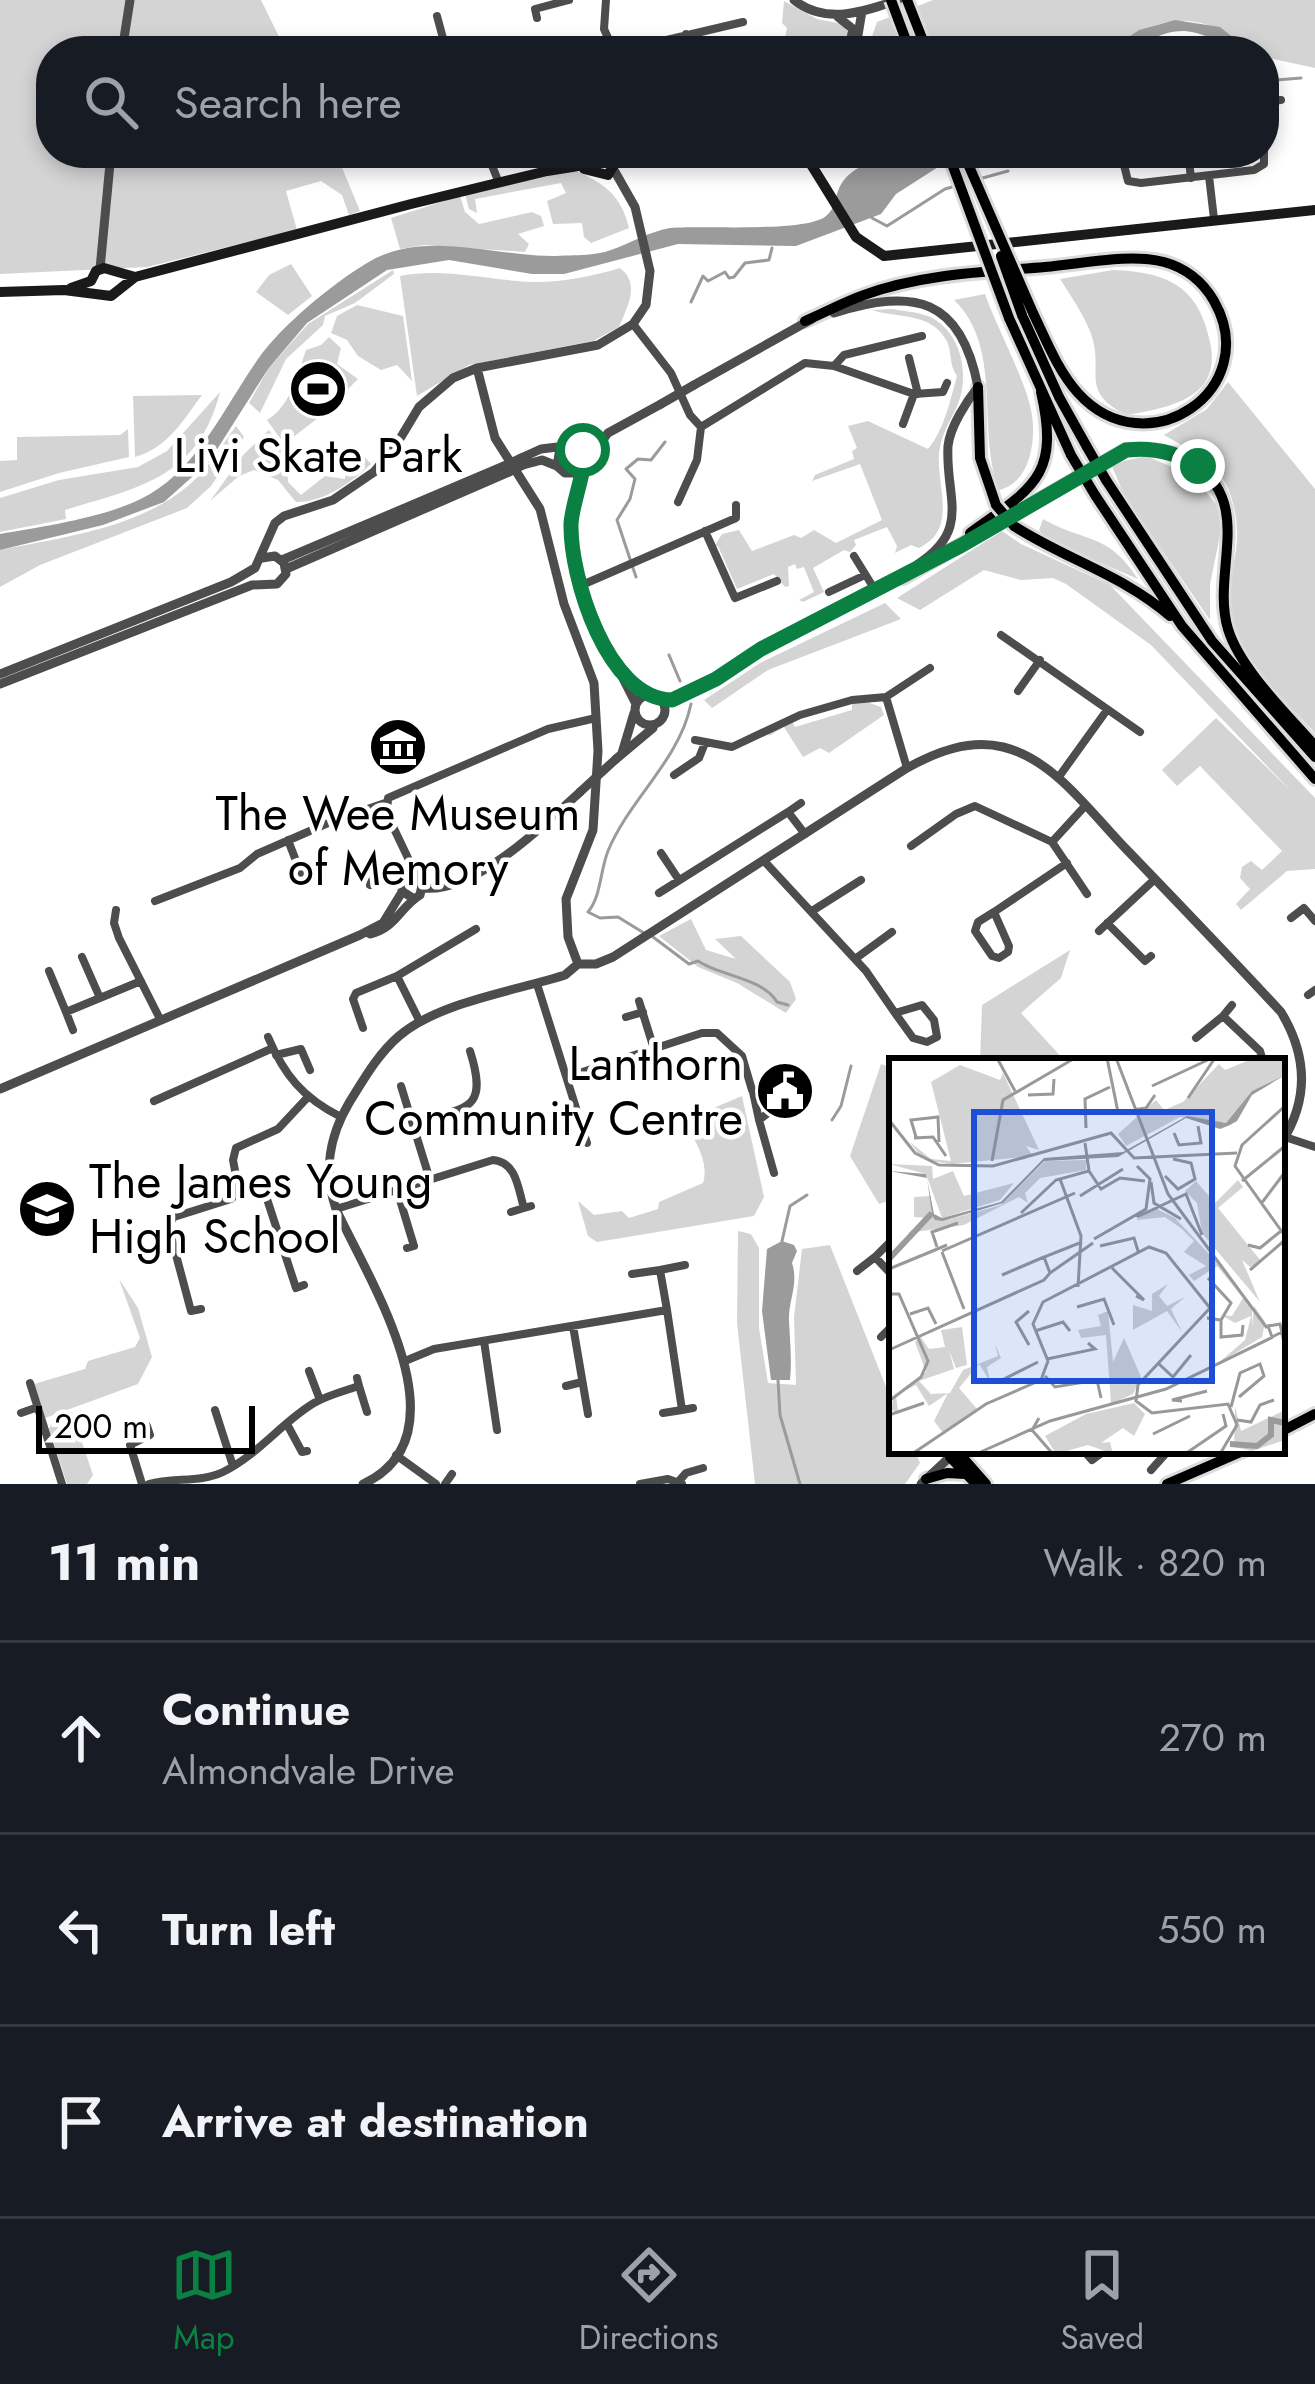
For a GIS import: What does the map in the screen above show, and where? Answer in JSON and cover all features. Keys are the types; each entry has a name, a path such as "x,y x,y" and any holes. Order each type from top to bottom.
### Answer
{"main road":[{"path":"894,0 905,36"},
{"path":"909,0 922,36"},
{"path":"110,271 135,278 564,168"},
{"path":"813,168 856,237 873,252 898,256 1315,210"},
{"path":"955,168 1058,397 1106,480 1213,641 1315,757"},
{"path":"950,550 1013,501 1039,472 1049,454 1051,434 1021,315 969,168"},
{"path":"805,321 865,294 938,278 1147,259 1185,270 1207,290 1222,317 1222,370 1202,400 1187,412 1158,423 1114,421 1076,391 1021,315"},
{"path":"94,287 110,271"},
{"path":"0,292 94,287 111,296 110,271"},
{"path":"977,387 980,458 996,505 1014,526 1123,581 1182,626"},
{"path":"1041,392 1095,495 1182,626 1315,779"},
{"path":"903,578 1126,450 1156,450 1185,458 1210,476 1225,504 1228,538 1223,599 1232,639 1315,746"},
{"path":"1285,1430 1315,1414"},
{"path":"955,1454 976,1484"},
{"path":"956,1454 986,1484"},
{"path":"1168,1484 1236,1454"},
{"path":"924,1482 942,1473 965,1474"}],"street":[{"path":"124,36 130,0"},
{"path":"535,10 569,0"},
{"path":"606,0 607,36"},
{"path":"794,0 814,12 835,15 894,0"},
{"path":"856,36 862,11"},
{"path":"835,15 853,29 853,36"},
{"path":"437,16 440,36"},
{"path":"678,36 736,26"},
{"path":"110,271 111,168"},
{"path":"494,168 500,183"},
{"path":"262,583 259,563 271,530 284,516 333,500 374,472 434,391 452,378 477,368 598,344 633,324 649,296 649,262 637,212 613,168"},
{"path":"1124,168 1132,184 1260,168"},
{"path":"1190,168 1191,178"},
{"path":"1209,176 1214,219"},
{"path":"619,756 635,709 655,698 690,693 761,649 903,578 937,550 952,526 949,442 977,387 960,332 932,307 898,298 805,321 608,433 583,466 573,502 573,548 582,585 596,627 622,676 635,709 641,723 657,724"},
{"path":"633,324 671,373 690,415 701,427 697,460 678,502"},
{"path":"834,366 844,355 922,336"},
{"path":"903,424 916,394 909,358"},
{"path":"701,427 797,367 817,362 916,394 946,392"},
{"path":"477,368 495,438 540,509 564,604 593,683 597,797 593,830 566,899 568,937 578,964"},
{"path":"0,674 231,582 259,563 312,554 507,469 541,449 578,446 583,466"},
{"path":"560,448 561,470 573,502"},
{"path":"522,462 542,460 561,470 583,466"},
{"path":"582,585 736,518 736,505"},
{"path":"0,684 262,583 277,584 281,562 271,530"},
{"path":"705,531 735,598 777,580"},
{"path":"854,556 875,590"},
{"path":"829,592 863,576"},
{"path":"1001,635 1139,732"},
{"path":"1018,691 1040,660"},
{"path":"674,775 699,758 700,742 732,747 800,715 852,700 886,697 930,668"},
{"path":"403,886 449,888 478,872 546,824 657,724 665,710 622,676"},
{"path":"886,697 907,768"},
{"path":"1058,778 1107,710"},
{"path":"154,901 213,880 240,868 248,858 365,807 385,803 393,794 529,736 596,718"},
{"path":"363,1484 396,1455 411,1411 405,1361 330,1192 329,1155 341,1117 384,1050 419,1022 565,975 578,964 596,964 638,942 907,768 942,751 968,745 999,746 1024,754 1058,778 1282,1012 1293,1031 1303,1083 1301,1102 1285,1138"},
{"path":"360,935 389,927 414,899 420,884 385,803"},
{"path":"658,893 801,803"},
{"path":"911,846 975,806 1052,842 1088,894"},
{"path":"1052,842 1085,806"},
{"path":"788,812 806,836"},
{"path":"289,840 301,874"},
{"path":"0,1086 383,923 403,886 402,847"},
{"path":"661,853 679,880"},
{"path":"765,862 855,958 913,1038 927,1042 937,1037 934,1020 922,1005 895,1013"},
{"path":"994,912 1010,949 999,958 992,956 975,931 978,922 1067,863"},
{"path":"1099,931 1155,879"},
{"path":"812,911 861,880"},
{"path":"403,886 414,899"},
{"path":"1291,918 1308,904 1315,921"},
{"path":"116,910 119,938 160,1019"},
{"path":"1107,923 1145,962 1151,956"},
{"path":"346,1022 361,1024 352,999 356,993 466,940 476,929"},
{"path":"855,958 886,933"},
{"path":"82,957 100,998"},
{"path":"49,971 73,1030"},
{"path":"398,976 419,1022"},
{"path":"66,1012 141,981"},
{"path":"537,984 587,1143"},
{"path":"639,1001 654,1048"},
{"path":"1196,1038 1232,1005"},
{"path":"626,1017 643,1012"},
{"path":"1223,1016 1262,1058"},
{"path":"567,1077 702,1033 717,1033 742,1056 774,1173"},
{"path":"268,1036 286,1074 308,1098 341,1117"},
{"path":"154,1101 275,1051 301,1049 310,1070"},
{"path":"412,1122 474,1100 480,1084 470,1051"},
{"path":"405,1092 430,1180"},
{"path":"238,1192 236,1148 278,1129 308,1098"},
{"path":"1285,1140 1315,1147"},
{"path":"336,1209 501,1160 511,1168 527,1207 511,1212"},
{"path":"397,1190 414,1245"},
{"path":"192,1311 168,1225 174,1217 231,1199 238,1192 260,1193 267,1199 296,1288"},
{"path":"857,1271 889,1243"},
{"path":"875,1257 889,1272"},
{"path":"632,1274 685,1265"},
{"path":"660,1270 687,1409 663,1413"},
{"path":"405,1361 434,1349 667,1310"},
{"path":"573,1326 588,1414"},
{"path":"881,1337 889,1329"},
{"path":"484,1341 496,1430"},
{"path":"309,1370 320,1400"},
{"path":"150,1435 130,1445 146,1484 209,1477 233,1466 320,1400 358,1382 367,1412"},
{"path":"566,1386 582,1382"},
{"path":"30,1383 62,1484"},
{"path":"21,1413 38,1408"},
{"path":"214,1410 233,1466"},
{"path":"288,1426 302,1452"},
{"path":"924,1482 954,1454"},
{"path":"1151,1470 1165,1454"},
{"path":"396,1455 436,1484"},
{"path":"640,1484 668,1479 681,1483 686,1473 703,1468"},
{"path":"445,1484 452,1474"}],"shaded area":[{"path":"0,0 261,0 279,36 36,36 36,168 342,168 360,211 349,215 342,195 321,181 286,191 297,230 147,267 0,274"},
{"path":"933,0 1315,0 1315,68 1279,60 1279,36 1231,36 1198,22 1168,22 1132,36 872,36 877,22"},
{"path":"784,1 817,19 843,24 848,32 847,36 785,36 787,28 782,23"},
{"path":"1175,20 1220,27 1231,36 1184,31 1130,36"},
{"path":"859,168 937,168 896,194 881,214 796,246 678,244 564,274 532,274 449,260 387,270 307,323 268,369 209,462 164,502 103,525 0,550 0,534 116,509 168,482 210,433 280,333 338,282 389,253 436,246 584,255 670,228 798,225 826,216 848,176"},
{"path":"576,171 610,192 629,228 591,243 584,237 582,223 553,224 547,201 566,193 561,183 475,199 477,213 469,209 465,194"},
{"path":"460,196 465,212 479,224 532,212 541,216 544,226 518,234 529,244 525,252 424,245 400,249 391,218"},
{"path":"291,264 312,296 288,315 256,292 269,275"},
{"path":"620,268 631,288 619,327 593,341 469,365 417,396 400,276 434,273 546,282"},
{"path":"393,270 394,274 355,303 325,316 323,325 286,359 260,413 249,403 268,369 308,324"},
{"path":"1113,270 1163,278 1196,305 1212,361 1204,384 1188,397 1126,415 1102,397 1090,331 1060,279"},
{"path":"985,294 1023,383 1033,421 1025,469 1010,486 999,490 979,342 954,300"},
{"path":"357,305 403,316 412,381 397,365 381,370 358,356 347,340 331,333 337,316"},
{"path":"892,309 939,323 960,354 962,392 940,447 943,503 939,529 919,548 911,545 895,553 897,546 887,527 854,540 850,552 844,550 813,568 824,592 803,602 799,600 814,592 804,567 797,569 795,564 788,567 789,586 774,574 737,589 718,546 714,547 722,534 739,530 752,551 814,530 836,543 882,520 860,464 812,481 815,475 854,459 852,451 857,448 848,426 868,421 928,449 938,433 957,376 947,343 930,324 872,310"},
{"name":"Livi Skate Park","path":"329,337 341,348 337,364 358,379 284,444 267,420 287,398 306,350"},
{"path":"1228,382 1315,489 1315,733 1265,678 1235,631 1228,598 1237,528 1225,482 1206,460 1164,435 1207,409"},
{"path":"220,392 197,443 162,475 65,510 66,519 0,532 0,498 59,480 138,467 167,451"},
{"path":"202,395 166,440 135,457 133,396"},
{"path":"236,426 244,437 211,486 187,508 40,565 0,587 0,550 81,534 159,505 202,472"},
{"path":"128,429 129,457 0,492 0,461 17,460 17,437 120,435"},
{"path":"269,430 287,457 288,482 301,495 325,476 345,479 345,466 352,458 364,456 371,464 345,485 316,499 296,502 278,480 254,470 239,476 210,501 244,454"},
{"path":"1146,456 1192,475 1216,504 1222,526 1210,584 1210,620 1124,495 1111,464"},
{"path":"1043,519 1106,546 1138,579 1047,540 1039,530"},
{"path":"1002,531 1110,585 1315,798 1315,869 1287,871 1241,910 1236,904 1250,889 1240,878 1242,867 1251,861 1262,870 1282,851 1200,766 1177,786 1162,770 1216,718 1292,792 1151,645 1066,584 1053,578 1021,580 984,570 920,610 897,598"},
{"path":"885,603 901,619 768,670 712,708 704,700 760,663"},
{"path":"864,701 881,707 884,715 829,753 820,748 803,757 784,727 769,736 792,721 795,727 852,710 852,704"},
{"path":"691,919 706,950 736,959 715,939 741,936 790,982 796,999 786,1013 737,983 698,967 659,936"},
{"path":"1070,950 1061,978 1021,1013 1062,1058 980,1058 982,1005"},
{"path":"881,1064 889,1067 889,1201 879,1204 850,1156"},
{"path":"742,1096 764,1197 754,1216 597,1242 588,1236 578,1201 594,1215 622,1211 629,1218 658,1209 659,1202 703,1183 702,1158 685,1120"},
{"path":"738,1231 751,1234 759,1248 759,1328 768,1383 796,1385 794,1317 802,1249 830,1245 889,1394 889,1454 916,1454 920,1463 905,1484 755,1484 737,1323"},
{"path":"782,1241 797,1251 789,1314 790,1380 771,1380 762,1311 767,1249"},
{"path":"119,1279 138,1308 152,1357 138,1384 45,1418 34,1384 85,1369 88,1361 135,1347 140,1338"},
{"path":"72,1412 93,1475 87,1484 67,1484 49,1429 53,1421"}],"waterway":[{"path":"1279,80 1301,78"},
{"path":"979,179 1008,171"},
{"path":"872,218 887,226 945,189 970,182"},
{"path":"691,302 703,276 708,281 725,272 734,277 745,263 769,260 772,248"},
{"path":"636,577 617,520 635,479 626,469 638,459 651,460 665,442"},
{"path":"669,655 680,681"},
{"path":"644,933 618,917 600,918 588,912 617,832 676,744 691,704"},
{"path":"653,937 689,964 698,961 752,982 788,1005"},
{"path":"832,1120 841,1106 851,1066"},
{"path":"782,1241 790,1206 807,1195"},
{"path":"778,1380 780,1415 800,1484"}],"place":[{"name":"Livi Skate Park","path":"318,389"},
{"name":"The Wee Museum of Memory","path":"398,747"},
{"name":"Lanthorn Community Centre","path":"785,1091"},
{"name":"The James Young High School","path":"47,1209"}],"route":[{"path":"583,450 586,461 573,502 571,531 577,567 608,654 622,676 661,700 690,693 761,649 903,578 1126,450 1156,450 1198,466"}]}
